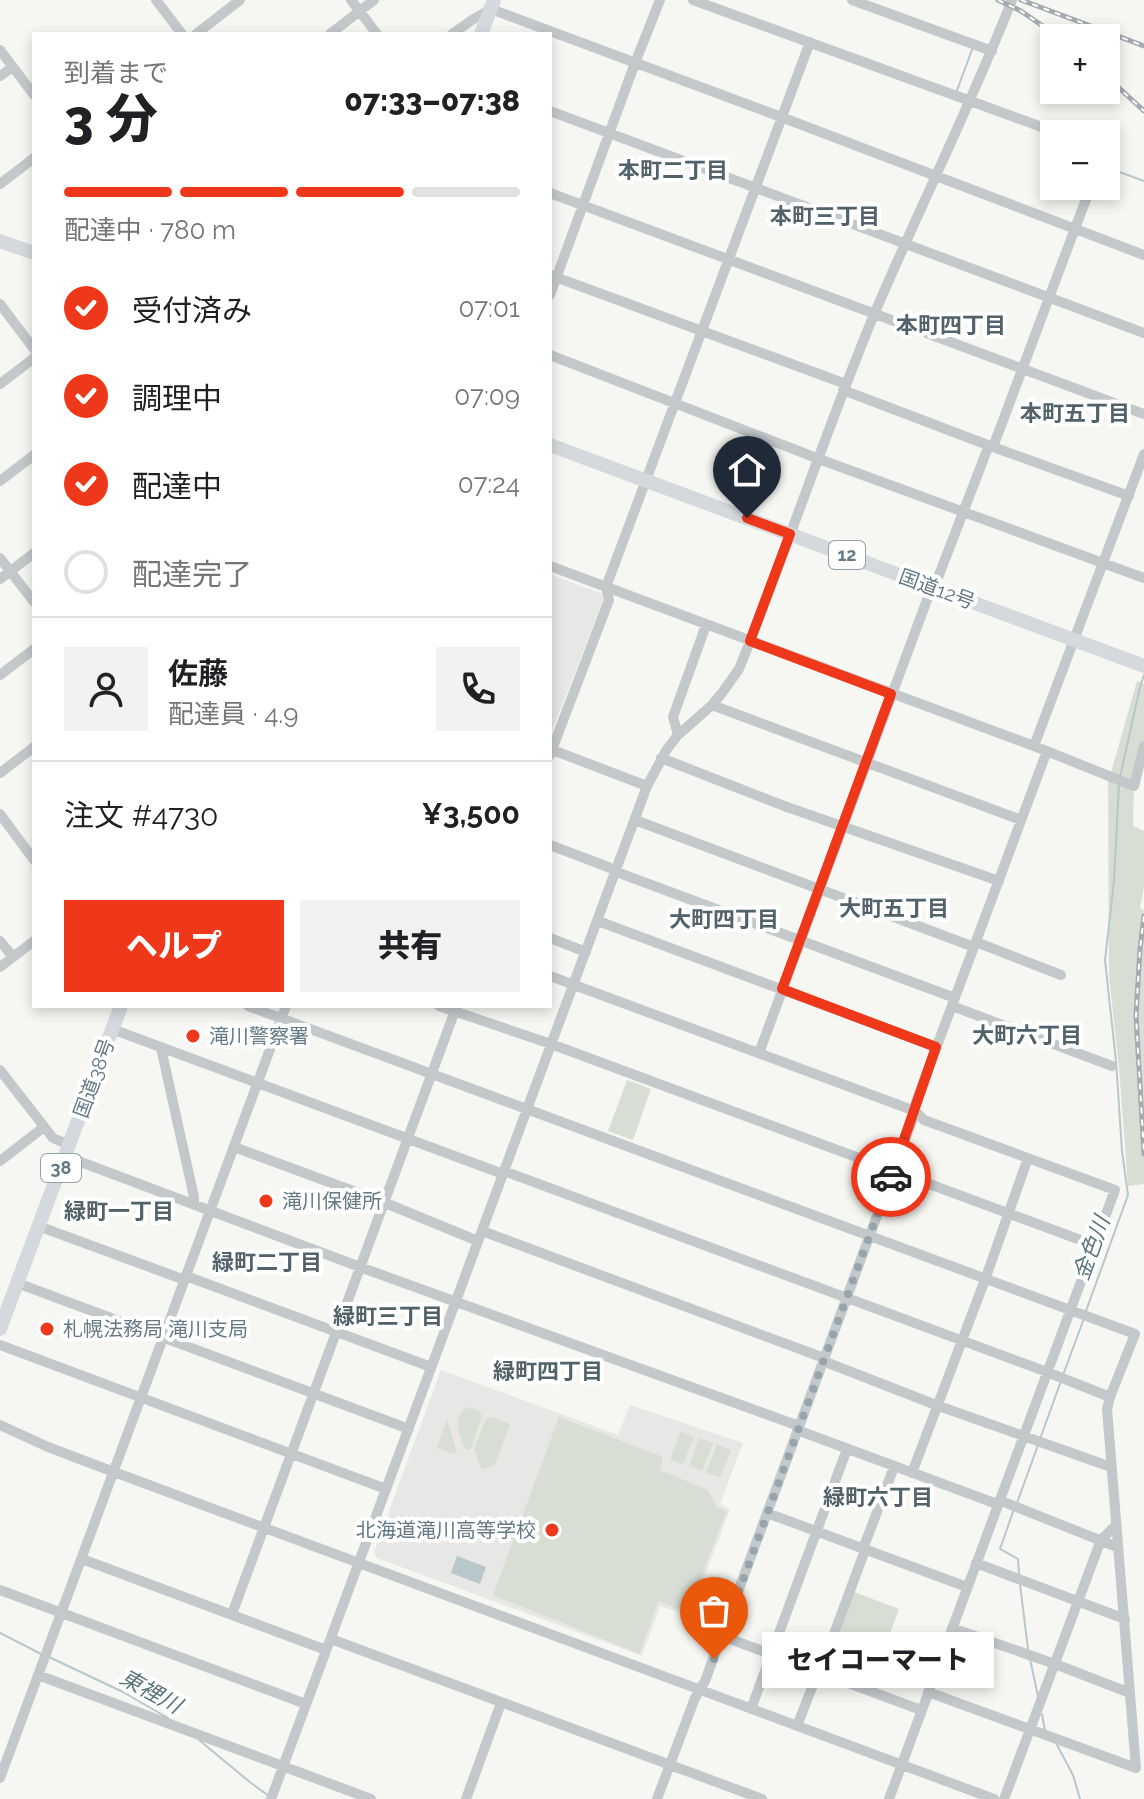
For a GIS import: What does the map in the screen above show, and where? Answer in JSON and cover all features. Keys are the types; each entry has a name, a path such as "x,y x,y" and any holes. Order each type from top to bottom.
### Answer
{"highway":[{"path":"482,32 492,5"},
{"path":"0,241 32,252"},
{"name":"国道12号","path":"552,446 1144,666"},
{"name":"国道38号","path":"1,1323 120,1008"}],"street":[{"path":"156,0 180,32"},
{"path":"199,32 240,0"},
{"path":"351,0 376,32"},
{"path":"333,32 374,0"},
{"path":"660,0 553,276 991,446 1129,496"},
{"path":"693,0 1040,126"},
{"path":"852,0 992,51"},
{"path":"271,1799 647,786 661,758 678,735 712,705 739,669 844,387 1012,0"},
{"path":"455,32 492,5 635,63 1144,255"},
{"path":"552,748 609,600 606,587 810,42"},
{"path":"0,50 32,92"},
{"path":"0,76 13,67"},
{"path":"552,112 1144,333"},
{"path":"0,184 32,160"},
{"path":"552,194 1144,414"},
{"path":"759,1053 927,600 1023,370 1086,200"},
{"path":"0,304 32,346"},
{"path":"552,356 819,459 1144,578"},
{"path":"0,384 32,360"},
{"path":"1034,746 1144,454"},
{"path":"0,481 32,457"},
{"path":"0,579 32,554"},
{"path":"0,558 32,599"},
{"path":"552,567 1134,786 1144,746"},
{"path":"678,735 673,717 706,625"},
{"path":"0,675 32,651"},
{"path":"712,705 1021,820"},
{"path":"0,773 32,749"},
{"path":"552,751 647,786"},
{"path":"657,1799 722,1636 1047,751"},
{"path":"661,758 787,807 999,881"},
{"path":"0,814 30,846"},
{"path":"635,820 1061,975"},
{"path":"552,846 800,940 1112,1066"},
{"path":"598,921 936,1047"},
{"path":"552,939 586,952"},
{"path":"0,941 13,957"},
{"path":"0,967 32,943"},
{"path":"552,977 915,1111 924,1120 1115,1190 889,1799"},
{"path":"254,1008 1135,1334 1107,1409 1136,1768 928,1692"},
{"path":"0,1778 285,1008"},
{"path":"232,1614 456,1009 1094,1245"},
{"path":"112,1029 1110,1397"},
{"path":"161,1048 194,1204"},
{"path":"0,1070 53,1138 67,1150 194,1204 360,1267 1117,1547"},
{"path":"0,1161 44,1127"},
{"path":"234,1147 1111,1467"},
{"path":"912,1473 1028,1158"},
{"path":"38,1226 431,1367"},
{"path":"17,1283 409,1429"},
{"path":"0,1345 386,1489"},
{"path":"0,1425 113,1472 994,1799"},
{"path":"751,1709 847,1449"},
{"path":"797,1726 894,1467"},
{"path":"767,1513 967,1587"},
{"path":"1004,1799 1101,1540 1116,1525"},
{"path":"82,1559 232,1614 501,1703 762,1799"},
{"path":"976,1563 1125,1619"},
{"path":"0,1590 306,1704"},
{"path":"952,1628 1130,1693"},
{"path":"722,1636 921,1710"},
{"path":"38,1675 371,1799"},
{"path":"466,1799 501,1703"}],"shaded area":[{"path":"552,575 602,594 604,598 552,731"},
{"path":"1137,681 1144,684 1144,746 1134,786 1133,826 1144,831 1144,887 1140,908 1144,910 1144,1184 1128,1186 1109,975 1108,783"},
{"path":"627,1080 651,1089 633,1140 608,1131"},
{"name":"北海道滝川高等学校","path":"441,1370 618,1435 630,1405 743,1443 720,1504 730,1509 690,1616 660,1606 642,1656 377,1558 374,1552"},
{"path":"467,1407 479,1411 482,1416 470,1450 465,1449 458,1426 459,1416"},
{"path":"491,1417 510,1424 495,1465 483,1469 474,1449 486,1419"},
{"path":"559,1417 663,1457 660,1470 708,1490 717,1507 727,1511 687,1612 658,1601 640,1654 493,1595"},
{"path":"447,1419 457,1452 454,1454 437,1448"},
{"path":"681,1431 694,1437 683,1464 670,1460"},
{"path":"699,1438 713,1443 702,1471 689,1466"},
{"path":"717,1444 731,1450 720,1477 706,1473"},
{"path":"457,1556 486,1567 480,1584 451,1573"},
{"path":"854,1592 899,1609 878,1667 853,1656 856,1645 838,1638"}],"waterway":[{"name":"金色川","path":"956,93 973,47"},
{"name":"金色川","path":"1120,172 1144,181"},
{"name":"金色川","path":"1120,777 1144,675"},
{"name":"金色川","path":"1086,1311 1128,1195 1105,960 1114,881 1119,783"},
{"name":"金色川","path":"1063,1375 1083,1321"},
{"name":"金色川","path":"1040,1439 1061,1381"},
{"name":"金色川","path":"1017,1503 1038,1445"},
{"name":"金色川","path":"1014,1509 1000,1549 1018,1559 1019,1574"},
{"name":"金色川","path":"1020,1584 1028,1649"},
{"name":"東裡川","path":"0,1633 43,1655"},
{"name":"東裡川","path":"49,1657 123,1692 168,1718"},
{"name":"金色川","path":"1030,1659 1038,1696"},
{"name":"金色川","path":"1042,1714 1045,1731"},
{"name":"東裡川","path":"199,1740 269,1796"},
{"name":"金色川","path":"1057,1745 1073,1775 1080,1799"}],"railway":[{"path":"998,0 1040,24"},
{"path":"1021,0 1144,46"},
{"path":"1120,89 1144,111"},
{"path":"1144,916 1136,1016 1144,1154"}],"way so far":[{"path":"714,1659 891,1177"}],"place":[{"name":"滝川警察署","path":"193,1036"},
{"name":"滝川保健所","path":"266,1201"},
{"name":"札幌法務局 滝川支局","path":"47,1329"},
{"name":"北海道滝川高等学校","path":"552,1530"},
{"name":"セイコーマート","path":"714,1659"}],"district":[{"name":"本町二丁目","path":"673,170"},
{"name":"本町三丁目","path":"825,216"},
{"name":"本町四丁目","path":"951,325"},
{"name":"本町五丁目","path":"1075,413"},
{"name":"大町五丁目","path":"894,908"},
{"name":"大町四丁目","path":"724,919"},
{"name":"大町六丁目","path":"1027,1035"},
{"name":"緑町一丁目","path":"119,1211"},
{"name":"緑町二丁目","path":"267,1262"},
{"name":"緑町三丁目","path":"388,1316"},
{"name":"緑町四丁目","path":"548,1371"},
{"name":"緑町六丁目","path":"878,1497"}],"route":[{"path":"747,518 790,534 750,641 891,694 782,989 936,1047 891,1177"}]}
